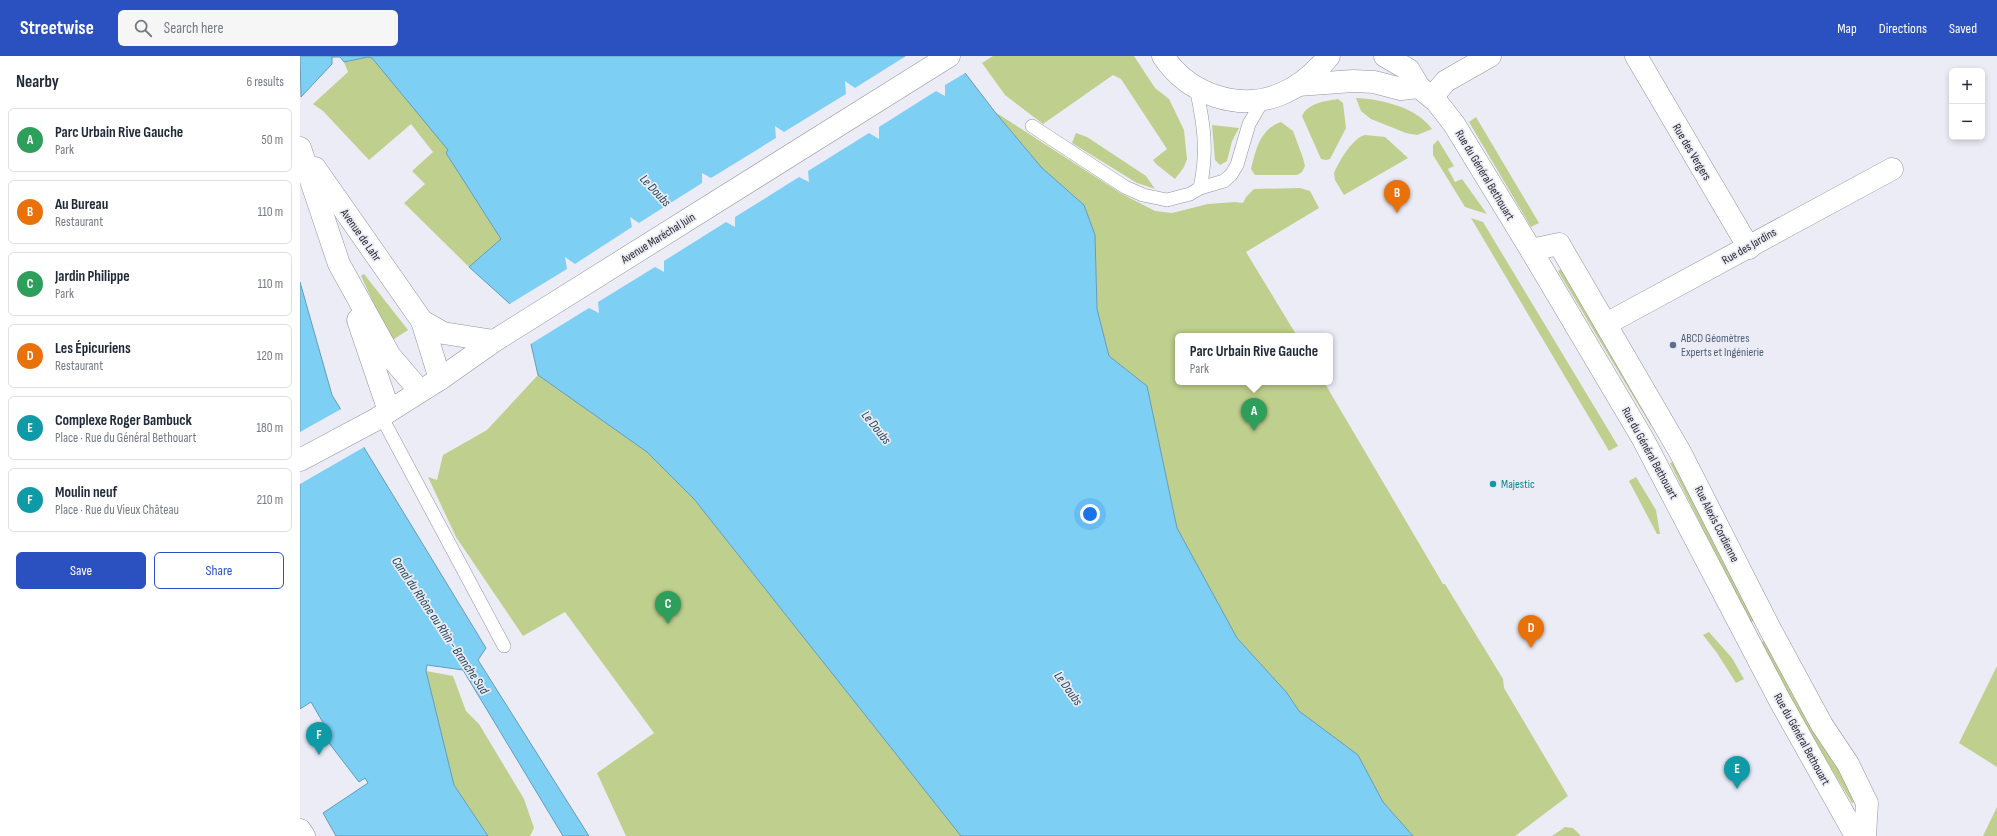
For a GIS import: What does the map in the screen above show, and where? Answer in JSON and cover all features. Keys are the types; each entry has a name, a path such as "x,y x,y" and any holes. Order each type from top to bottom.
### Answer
{"street":[{"name":"Avenue Maréchal Juin","path":"300,460 380,416 440,379 517,326 949,56"},
{"path":"1163,56 1171,69 1196,88 1218,97 1245,102 1263,100 1282,94 1298,85 1316,71 1329,56"},
{"name":"Rue du Général Bethouart","path":"1385,56 1409,70 1425,92 1454,124 1531,250 1643,439 1779,699 1856,836"},
{"path":"1298,85 1353,81 1374,82 1400,89 1425,92 1490,56"},
{"name":"Rue des Vergers","path":"1636,56 1749,248"},
{"name":"Avenue de Lahr","path":"300,148 339,264 380,416"},
{"name":"Avenue de Lahr","path":"300,148 422,321 440,379"},
{"name":"Rue des Jardins","path":"1606,324 1749,248 1770,234 1892,169"},
{"name":"Rue Alexis Cordienne","path":"1531,250 1558,244 1680,452 1769,627 1864,796 1867,803 1865,836"},
{"name":"Avenue de Lahr","path":"339,264 390,356 420,391"},
{"name":"Avenue de Lahr","path":"422,321 443,333 494,341"},
{"path":"300,830 304,836"}],"lane":[{"path":"1196,88 1205,143 1205,166 1200,188"},
{"path":"1032,126 1112,179 1143,195 1167,200 1190,194 1200,188 1215,185 1231,176 1237,166 1249,124 1263,100"},
{"path":"380,416 504,646"}],"green space":[{"path":"993,56 1134,56 1155,88 1169,99 1184,130 1187,159 1184,167 1175,179 1153,160 1167,149 1121,79 1113,75 1043,124 1005,95 982,63"},
{"path":"368,57 372,58 449,150 446,153 501,239 469,267 404,203 425,184 412,171 433,152 411,124 369,160 323,111 313,104 348,72 344,62"},
{"path":"1356,98 1387,102 1408,110 1425,121 1432,129 1417,135 1406,133 1371,119 1361,111"},
{"path":"1338,99 1343,103 1346,128 1330,159 1321,159 1302,116 1308,108 1313,105"},
{"path":"995,112 1122,194 1155,211 1172,213 1208,204 1235,202 1243,203 1246,197 1254,189 1300,188 1310,191 1319,208 1246,252 1295,333 1175,333 1175,385 1326,385 1443,584 1445,584 1503,679 1504,688 1568,796 1515,836 1413,836 1383,802 1358,755 1299,711 1287,693 1237,638 1177,528 1147,386 1109,356 1097,309 1095,235 1084,205 1042,168"},
{"path":"1476,117 1539,223 1531,227 1469,122"},
{"path":"1281,122 1293,131 1305,166 1302,172 1297,175 1255,175 1251,169 1257,147 1268,129"},
{"path":"1212,125 1239,128 1232,141 1227,161 1220,165 1215,160"},
{"path":"1076,133 1087,137 1146,176 1155,189 1137,183 1072,143"},
{"path":"1365,135 1385,137 1408,158 1344,195 1335,180 1334,173 1342,157 1351,145 1360,137"},
{"path":"1438,140 1454,166 1448,169 1455,182 1462,179 1487,214 1465,207 1433,155 1433,145"},
{"path":"1471,218 1483,222 1618,446 1609,451"},
{"path":"1565,267 1657,422 1651,426 1558,271"},
{"path":"364,274 408,330 391,341 361,276"},
{"path":"538,375 647,452 694,499 961,836 626,836 597,773 654,733 565,612 523,636 456,537 428,477 437,480 443,455 487,430"},
{"path":"1677,460 1757,619 1750,623 1670,463"},
{"path":"1636,477 1656,510 1660,534 1657,534 1629,481"},
{"path":"1709,632 1732,658 1744,679 1736,683 1717,653 1703,635"},
{"path":"1768,639 1860,799 1852,803 1801,718 1760,643"},
{"path":"1997,666 1997,767 1959,743"},
{"path":"426,671 453,676 466,711 479,724 524,799 534,828 530,836 488,836 454,785"},
{"path":"1997,807 1997,836 1983,836"},
{"path":"1565,827 1573,828 1581,836 1552,836"}],"water":[{"name":"Le Doubs","path":"300,56 952,56 995,112 1042,168 1084,205 1095,235 1097,309 1109,356 1147,386 1177,528 1237,638 1287,693 1299,711 1358,755 1383,802 1413,836 961,836 694,499 647,452 538,375 531,344 510,304 469,267 501,239 446,153 448,150 372,58 368,57 344,62 340,57 332,57 332,64 301,97"},
{"name":"Canal du Rhône au Rhin - Branche Sud","path":"300,282 332,395 486,648 478,660 589,836 563,836 463,670 427,665 426,671 454,785 488,836 336,836 323,813 368,783 365,778 359,782 319,730 325,726 311,702 300,709"}],"pier":[{"path":"906,56 955,56 967,72 945,85 945,96 936,91 879,127 879,139 869,133 808,171 809,182 799,177 735,217 735,227 726,222 664,261 664,272 655,267 598,302 599,313 589,308 529,345 508,305 567,269 565,257 575,264 632,227 630,217 639,223 702,183 702,173 711,178 776,138 775,126 784,132 846,94 845,81 855,88"},
{"path":"343,408 366,446 300,484 300,432"}],"place":[{"name":"Au Bureau","path":"1397,213"},
{"name":"ABCD Géomètres Experts et Ingénierie","path":"1673,345"},
{"name":"Parc Urbain Rive Gauche","path":"1254,431"},
{"name":"Majestic","path":"1493,484"},
{"name":"Jardin Philippe","path":"668,624"},
{"name":"Les Épicuriens","path":"1531,648"},
{"name":"Moulin neuf","path":"319,755"},
{"name":"Complexe Roger Bambuck","path":"1737,789"}]}
